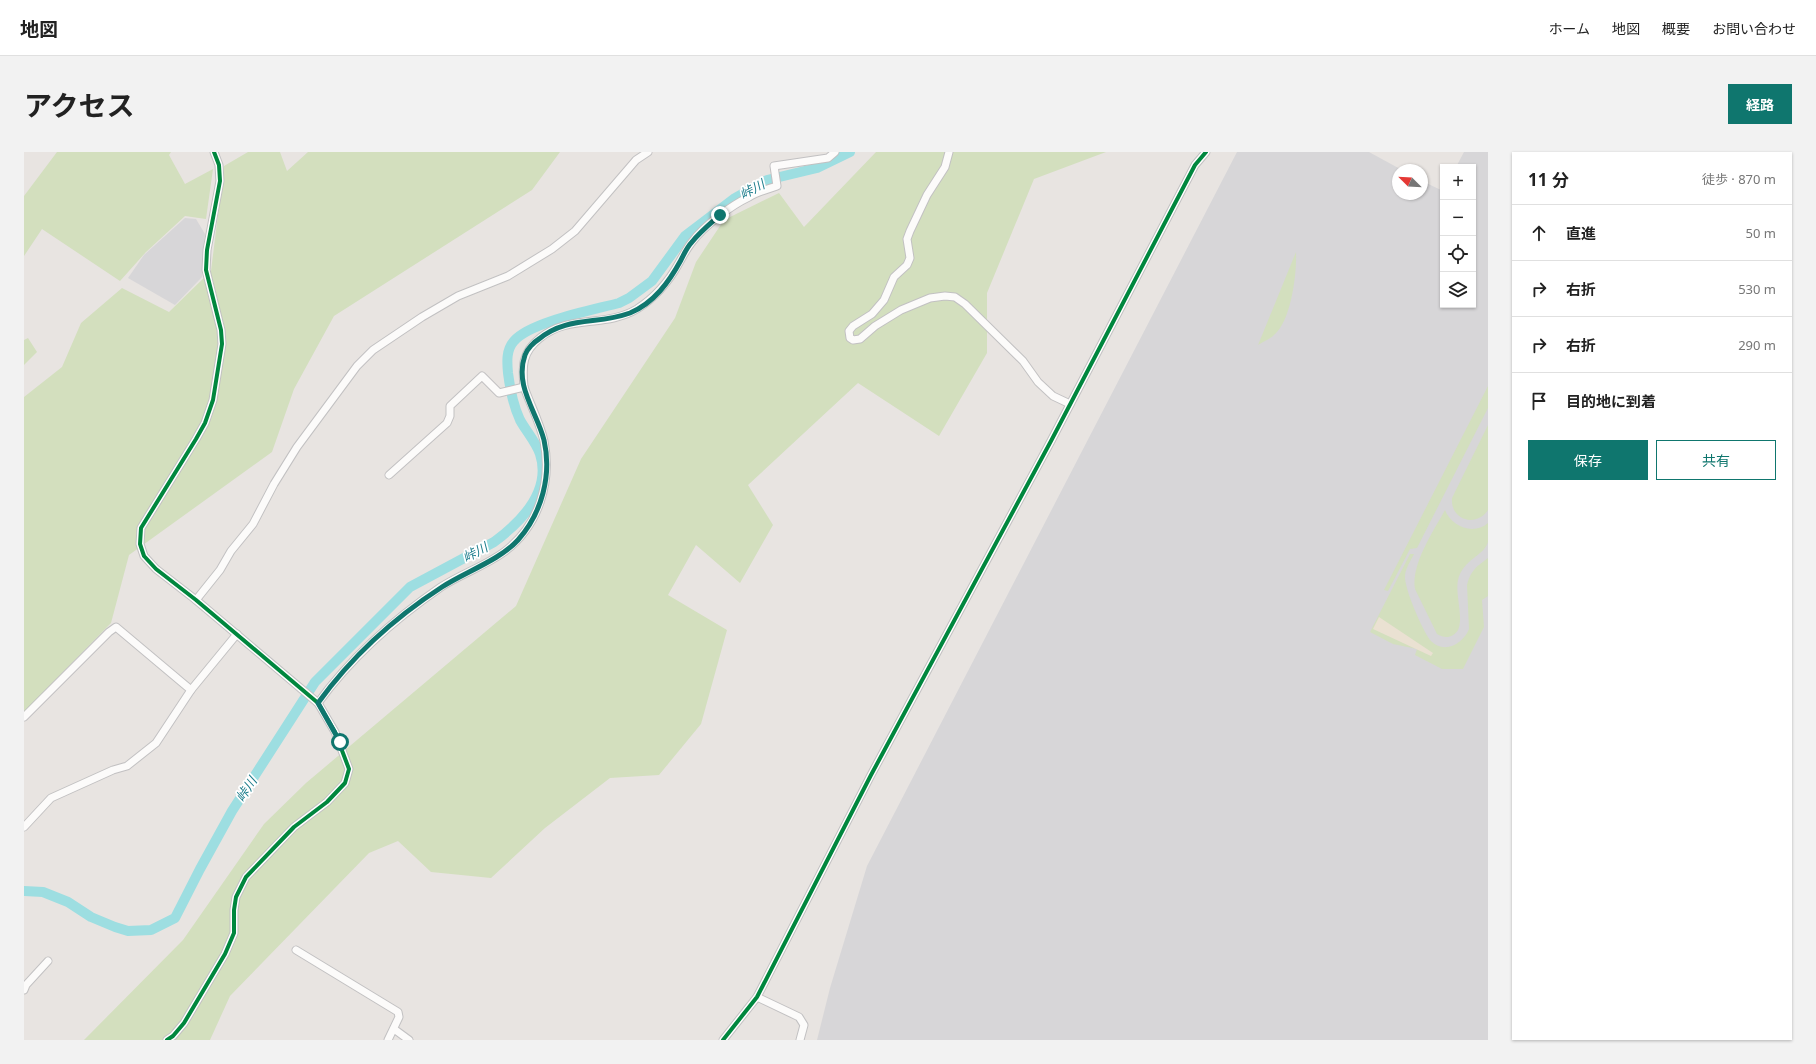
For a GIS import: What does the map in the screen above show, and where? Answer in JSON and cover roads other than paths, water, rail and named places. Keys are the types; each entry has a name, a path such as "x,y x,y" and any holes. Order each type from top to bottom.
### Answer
{"street":[{"path":"167,1040 173,1036 184,1023 225,954 234,933 234,910 236,897 246,877 294,827 327,802 345,783 349,769 340,742 318,703 196,600 156,569 144,556 140,544 141,528 205,423 213,400 222,344 221,330 206,270 207,250 220,181 219,165 214,152"},
{"path":"196,600 220,570 231,551 254,524 274,484 327,403 346,382 357,366 373,350 422,317 458,296 508,276 552,249 575,231 636,160 648,152"},
{"path":"318,703 337,676 368,645 402,615 442,587 503,553 517,541 534,518 546,480 546,456 544,440 524,387 522,370 525,354 535,342 550,329 567,323 610,319 632,312 651,300 664,287 692,242 720,215 749,196 777,186 774,166 828,158 835,152"},
{"path":"950,152 945,167 927,195 910,231 907,239 910,258 907,265 894,276 884,300 872,314 853,326 849,331 850,338 853,340 860,339 890,316 920,301 945,296 955,297 965,304 1023,361 1038,382 1053,396 1070,404"},
{"path":"723,1040 757,997 871,775 1070,404 1195,165 1206,152"},
{"path":"389,475 448,422 450,416 450,406 482,376 499,393 524,387"},
{"path":"24,717 108,632 116,627 191,690"},
{"path":"24,827 51,798 113,770 127,766 138,759 156,743 191,690 237,634"},
{"path":"296,950 396,1011 399,1017 388,1040"},
{"path":"24,990 26,985 48,961"},
{"path":"757,997 799,1017 804,1025 800,1040"},
{"path":"394,1029 409,1040"}],"waterway":[{"name":"峠川","path":"24,891 43,892 68,902 91,917 128,931 151,930 175,918 232,811 315,682 410,587 494,542 514,525 532,504 542,481 543,468 540,454 520,420 512,397 507,360 508,352 514,341 522,334 547,322 619,303 629,298 652,281 685,236 735,198 767,180 817,168 850,152"}]}
